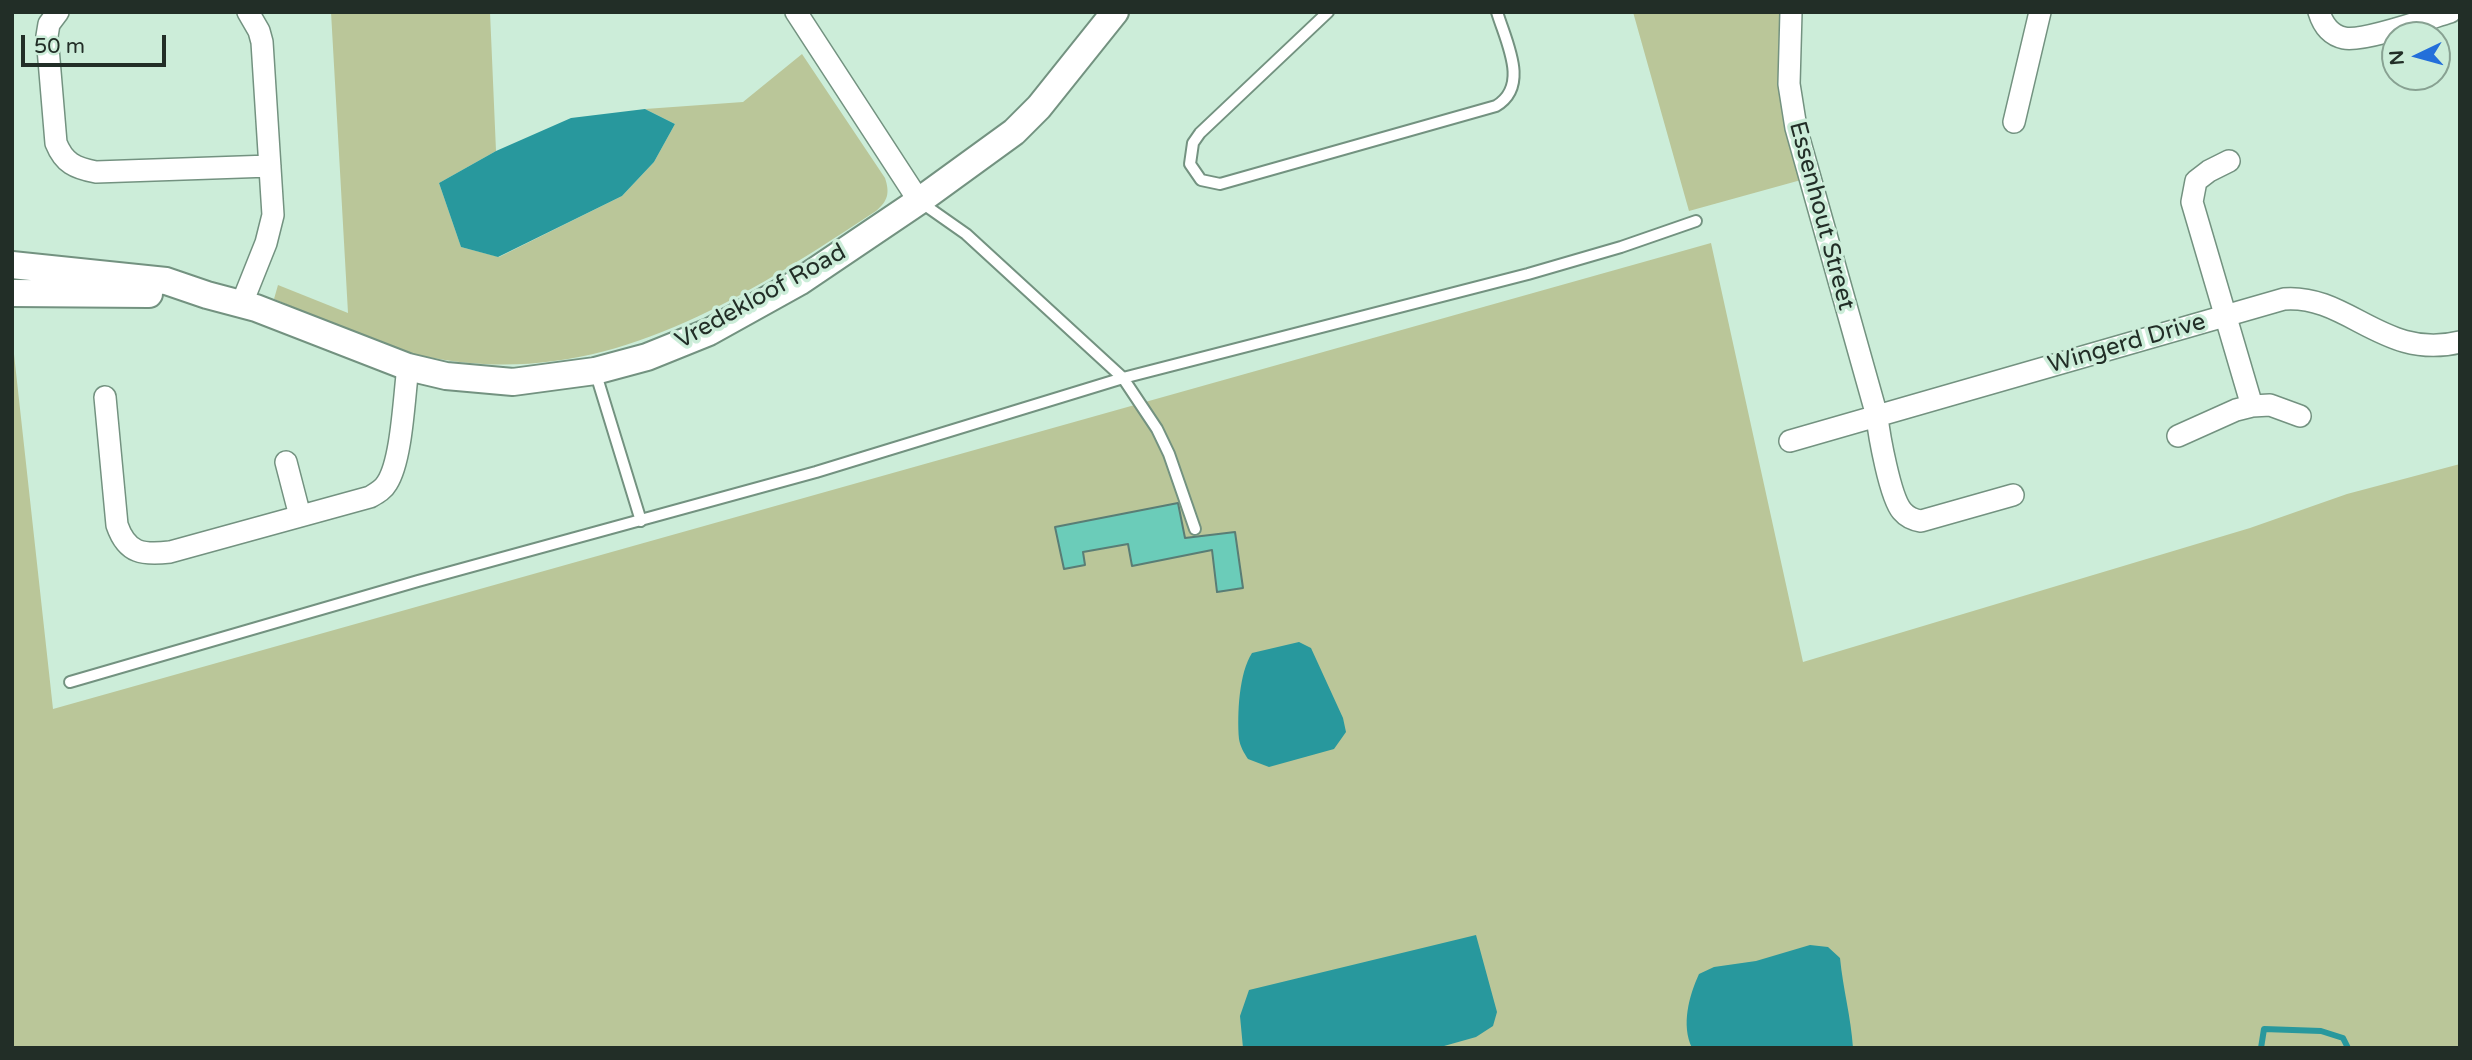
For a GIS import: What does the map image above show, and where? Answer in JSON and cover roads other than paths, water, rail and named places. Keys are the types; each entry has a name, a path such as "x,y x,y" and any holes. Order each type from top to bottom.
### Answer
{"street":[{"path":"58,12 49,24 47,52 56,143 67,163 78,169 96,172 270,166"},
{"path":"242,303 271,229 272,215 262,42 248,12"},
{"path":"796,12 919,201"},
{"name":"Vredekloof Road","path":"12,265 166,281 206,295 242,303 408,367 446,376 498,382 531,381 595,371 646,357 709,332 799,282 919,201 1014,132 1039,107 1115,12"},
{"name":"Essenhout Street","path":"1791,12 1789,84 1796,128 1877,416 1878,435 1897,502 1908,517 1928,520 2013,495"},
{"path":"2014,122 2040,12"},
{"path":"2323,20 2339,37 2356,39 2450,12"},
{"path":"2229,161 2196,181 2192,202 2252,406"},
{"name":"Vredekloof Road","path":"12,293 206,295"},
{"name":"Wingerd Drive","path":"1790,440 2284,299 2304,299 2324,305 2405,342 2420,346 2460,342"},
{"path":"105,397 117,525 121,536 130,547 142,553 170,552 370,497 380,491 388,482 395,465 408,367"},
{"path":"2178,436 2236,410 2252,406 2270,405 2300,416"},
{"path":"286,462 300,516"}],"lane":[{"path":"1328,12 1200,133 1193,143 1190,164 1201,180 1220,184 1496,106 1512,93 1514,83 1514,69 1497,12"},
{"path":"919,201 966,234 1123,378 1157,429 1169,454 1195,529"},
{"path":"70,682 418,581 816,472 1123,378 1528,274 1621,247 1696,221"},
{"path":"595,371 641,521"}],"water":[{"path":"645,109 675,124 654,162 622,196 498,257 461,247 439,183 496,151 571,118"},
{"path":"1299,642 1311,648 1343,718 1346,732 1334,749 1269,767 1248,759 1240,742 1239,706 1244,671 1252,653"},
{"path":"1476,935 1497,1012 1493,1026 1476,1037 1437,1048 1243,1048 1240,1016 1249,990"},
{"path":"1810,945 1828,947 1840,958 1853,1048 1692,1048 1687,1020 1692,992 1699,974 1714,967 1756,961"}],"waterway":[{"path":"2261,1048 2264,1029 2321,1031 2343,1038 2348,1048"}]}
